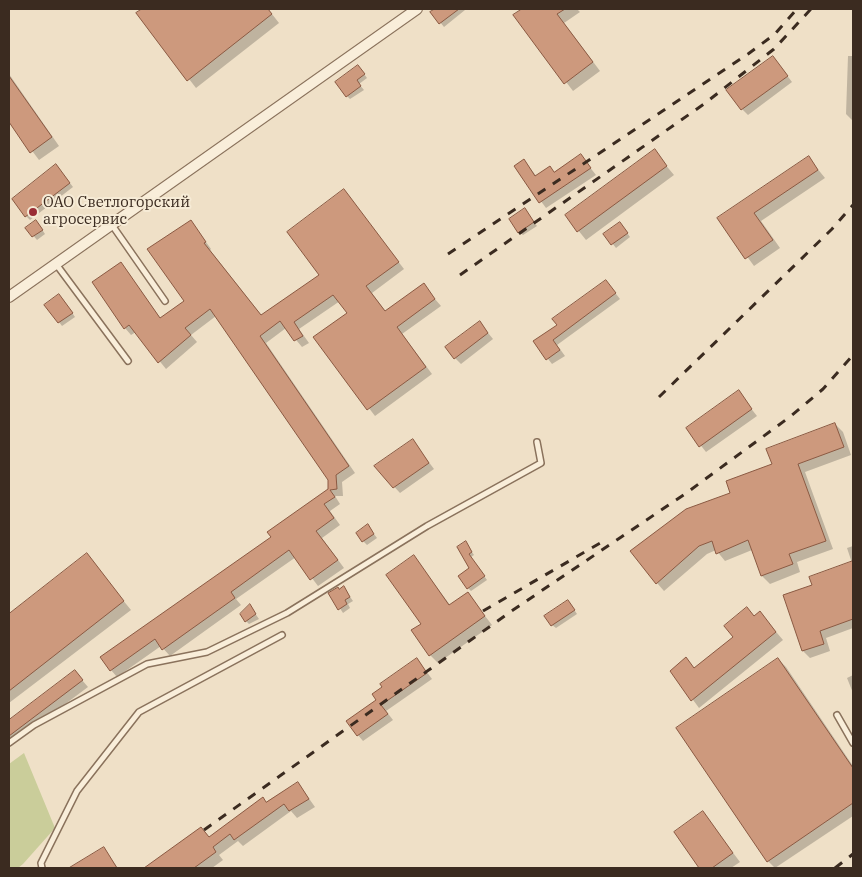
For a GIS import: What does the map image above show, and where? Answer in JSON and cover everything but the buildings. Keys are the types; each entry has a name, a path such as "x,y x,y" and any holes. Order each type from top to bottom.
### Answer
{"street":[{"path":"9,296 417,9"}],"lane":[{"path":"111,224 166,301"},
{"path":"55,264 128,361"},
{"path":"9,743 34,725 147,664 207,652 287,613 428,526 541,463 537,442"},
{"path":"42,868 41,863 78,791 139,712 282,635"},
{"path":"837,715 853,743"}],"green space":[{"path":"24,753 55,828 23,864 18,868 9,868 9,764"}],"railway":[{"path":"448,254 748,54 775,34 797,9"},
{"path":"460,275 704,104 774,49 811,9"},
{"path":"659,397 832,229 853,205"},
{"path":"204,830 513,610 685,494 791,416 823,389 853,355"},
{"path":"483,611 602,542"},
{"path":"835,868 853,854"}],"place":[{"name":"ОАО Светлогорский агросервис","path":"33,212"}]}
